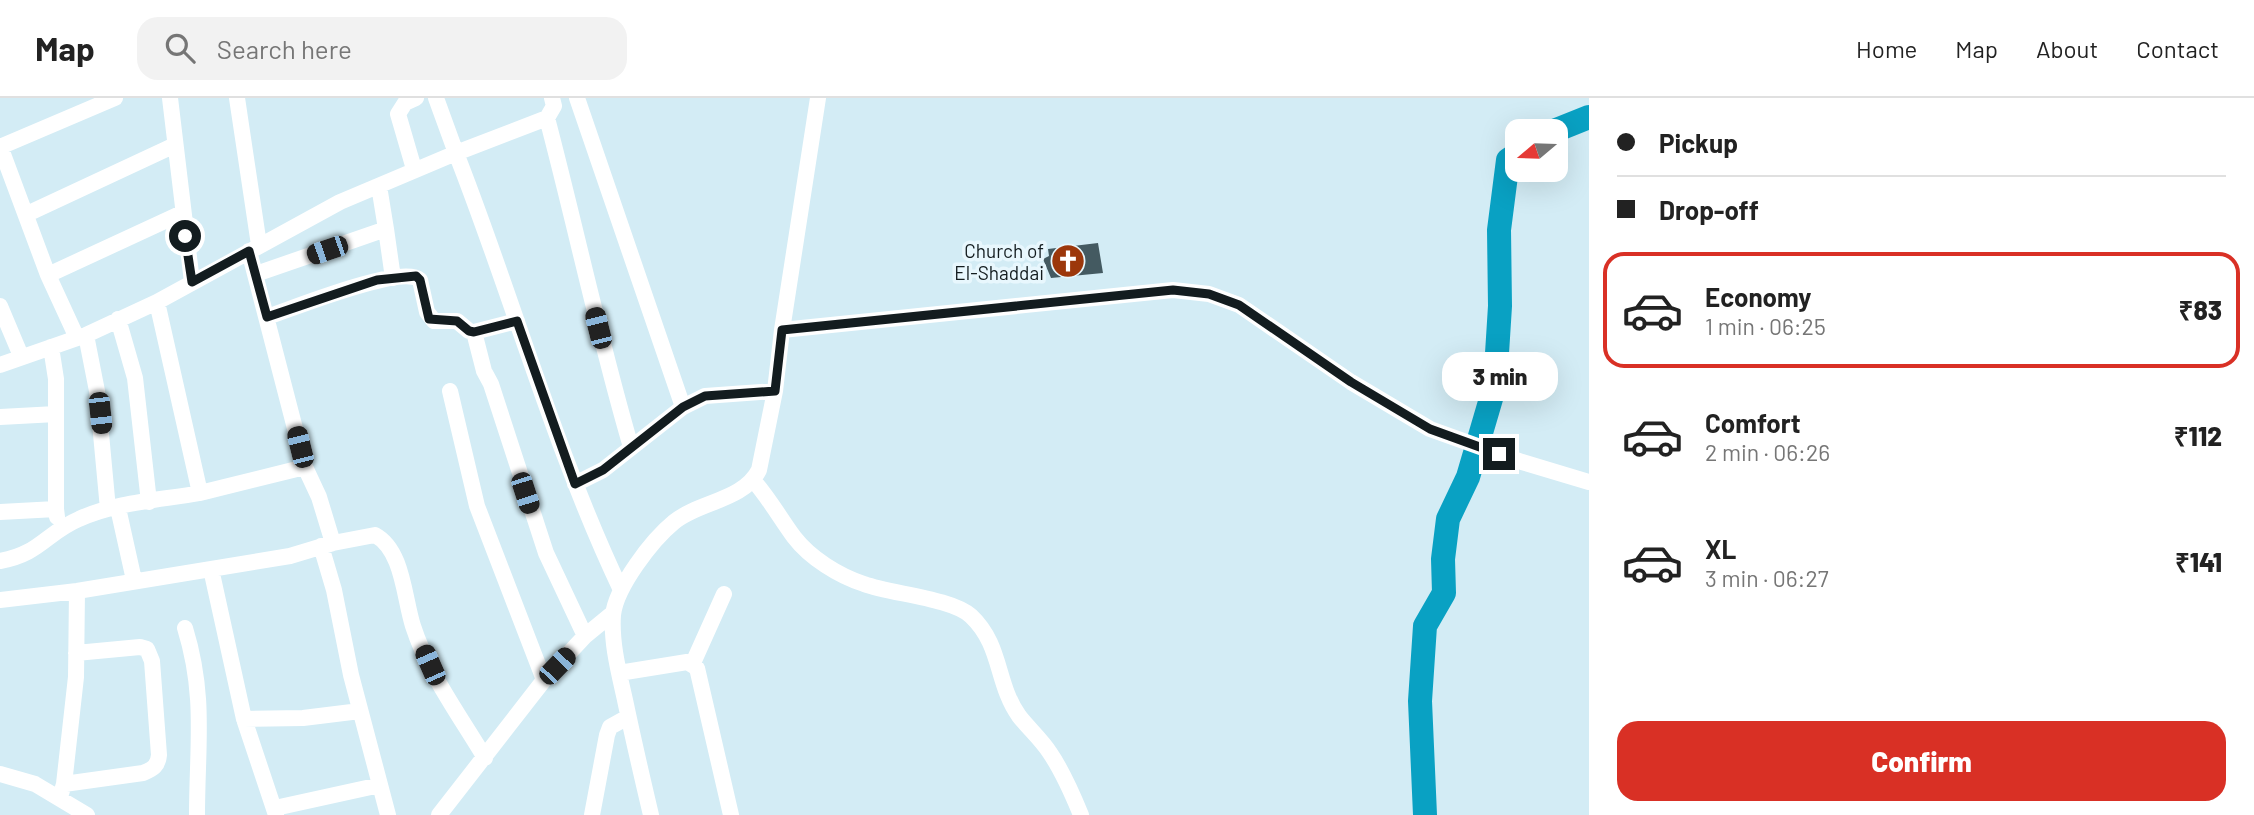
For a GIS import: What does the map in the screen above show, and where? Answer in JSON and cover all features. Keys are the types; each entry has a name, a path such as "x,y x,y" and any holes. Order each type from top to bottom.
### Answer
{"street":[{"path":"115,98 0,147 48,275 81,337 97,391 113,508 134,580"},
{"path":"170,98 192,282"},
{"path":"237,98 256,274 305,467 319,497 360,711 388,815"},
{"path":"414,169 398,114 405,103 416,98"},
{"path":"436,98 575,484 621,590"},
{"path":"0,365 81,337 157,302 340,202 414,169 547,118 554,106 552,98"},
{"path":"577,98 683,407"},
{"path":"650,815 619,673 613,639 613,613 621,590 657,538 674,522 753,480 764,454 818,98"},
{"path":"547,118 574,218 597,324 631,447"},
{"path":"27,214 175,145"},
{"path":"379,186 393,278"},
{"path":"48,275 182,213"},
{"path":"256,274 386,229"},
{"path":"267,317 355,287 393,278 416,276 420,280 429,319 457,321 474,332 517,321"},
{"path":"782,330 1173,290 1209,294 1239,305 1351,382 1430,429 1522,462 1589,482"},
{"path":"157,302 200,493"},
{"path":"0,306 21,356"},
{"path":"118,319 135,378 149,502"},
{"path":"474,332 545,553 585,636"},
{"path":"51,348 55,379 58,529"},
{"path":"450,391 477,506 544,680"},
{"path":"575,484 603,470 683,407 705,396 775,391"},
{"path":"0,417 56,414"},
{"path":"0,561 33,551 58,529 113,508 200,493 305,467"},
{"path":"753,480 795,538 814,558 862,584 949,605 969,614 985,633 997,654 1003,678 1019,715 1050,753 1067,782 1080,815"},
{"path":"0,512 56,509"},
{"path":"0,600 77,592 134,580 290,556 327,544 375,535 384,540 390,548 413,628 430,665 485,758"},
{"path":"211,569 244,719 276,812 380,785"},
{"path":"62,791 76,653 77,592"},
{"path":"693,663 724,594"},
{"path":"441,814 544,680 585,636 613,613"},
{"path":"185,628 195,660 201,709 197,815"},
{"path":"0,774 62,791 143,773 153,770 158,763 152,661 147,649 140,647 76,653"},
{"path":"619,673 693,663"},
{"path":"693,663 700,673 731,815"},
{"path":"244,719 303,719 360,711"},
{"path":"592,815 607,735 610,727 628,717"},
{"path":"62,791 87,815"}],"building":[{"path":"1098,243 1103,273 1051,278 1043,259 1049,256 1048,249"}],"waterway":[{"path":"1568,125 1589,117"},
{"path":"1425,815 1420,701 1425,626 1444,593 1443,559 1448,519 1468,477 1495,385 1500,306 1499,230 1505,182"}],"place":[{"name":"Church of El-Shaddai","path":"1068,261"}],"route":[{"path":"185,236 192,282 249,251 267,317 377,280 416,276 420,280 429,319 457,321 474,332 517,321 575,484 603,470 683,407 705,396 775,391 782,330 1173,290 1209,294 1239,305 1351,382 1430,429 1499,454"}]}
